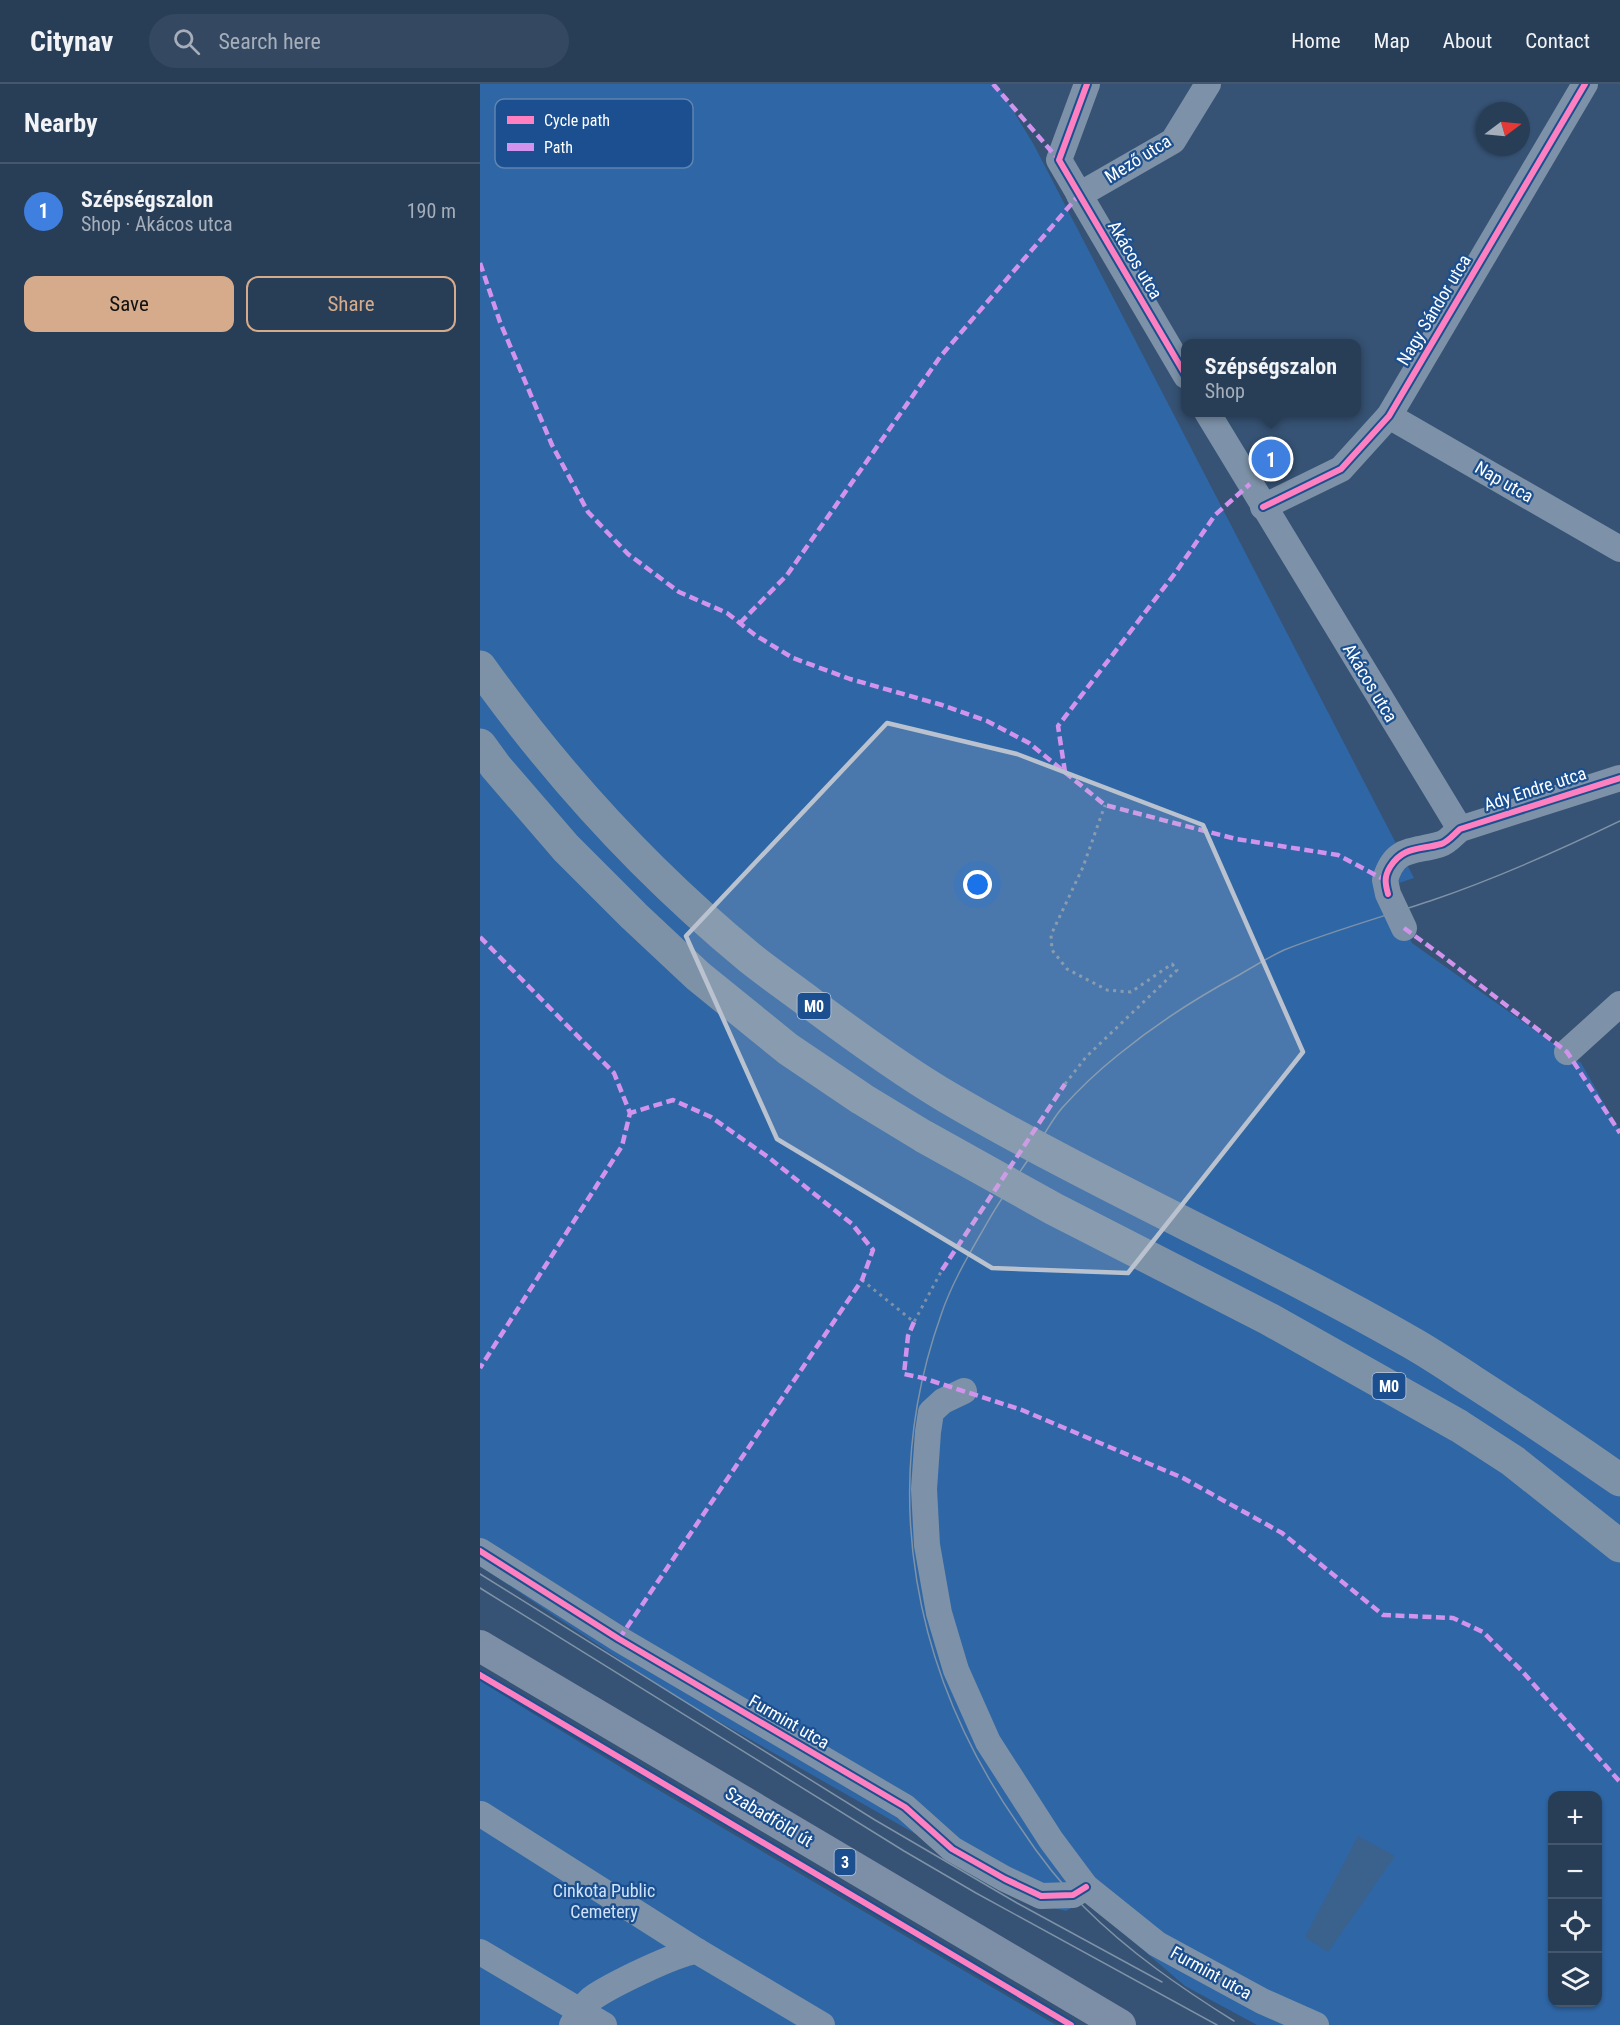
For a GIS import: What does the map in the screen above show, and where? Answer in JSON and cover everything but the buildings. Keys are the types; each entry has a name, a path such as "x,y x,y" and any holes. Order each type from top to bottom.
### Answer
{"highway":[{"name":"M0","path":"480,667 530,734 607,823 655,872 752,959 851,1034 956,1102 1086,1173 1414,1344 1549,1430 1620,1480"},
{"name":"M0","path":"480,745 496,767 566,848 634,916 698,976 788,1048 862,1099 923,1136 1054,1209 1269,1319 1459,1426 1513,1461 1620,1546"}],"main road":[{"name":"Szabadföld út","path":"480,1646 1120,2025"}],"street":[{"name":"Akácos utca","path":"1086,84 1059,160 1181,368"},
{"name":"Mező utca","path":"1079,195 1173,141 1208,84"},
{"name":"Nagy Sándor utca","path":"1263,507 1341,469 1389,416 1585,84"},
{"name":"Nap utca","path":"1389,416 1620,549"},
{"name":"Akácos utca","path":"1211,417 1263,507 1460,829"},
{"name":"Ady Endre utca","path":"1404,928 1384,880 1395,858 1407,851 1443,843 1460,829 1620,778"},
{"path":"1567,1053 1620,1004"},
{"name":"Furmint utca","path":"964,1391 943,1401 931,1412 924,1489 927,1545 939,1614 956,1670 988,1742 1051,1840 1086,1887 1157,1944 1262,2001 1316,2025"},
{"name":"Furmint utca","path":"480,1551 619,1639 905,1807 952,1849 1005,1879 1041,1896 1073,1895 1086,1887"},
{"path":"481,1814 697,1951 822,2025"},
{"path":"576,2018 590,2000 613,1986 689,1952 697,1951"},
{"path":"480,1952 576,2018 604,2025"}],"path":[{"path":"1065,1084 1086,1057 1177,970 1172,964 1131,992 1107,990 1067,969 1052,951 1051,935 1083,867 1105,805"},
{"path":"862,1280 914,1322 942,1270"}],"highlighted area":[{"path":"887,723 1017,754 1203,825 1303,1052 1128,1273 992,1268 777,1139 686,936"}],"green space":[{"path":"480,84 997,84 1034,145 1414,878 1393,885 1404,928 1412,943 1581,1063 1620,1131 1620,2025 1257,2025 1185,1986 1085,1900 1066,1911 1038,1904 676,1697 480,1566"},
{"name":"Cinkota Public Cemetery","path":"480,1681 645,1782 1056,2025 480,2025"}],"shaded area":[{"path":"1358,1836 1395,1856 1328,1952 1305,1937"}],"tram line":[{"path":"1234,2021 1137,1954 1084,1907 1050,1869 1027,1838 983,1769 954,1708 931,1645 917,1580 910,1515 912,1448 922,1382 941,1315 956,1279 987,1223 1058,1113 1096,1074 1147,1033 1207,993 1284,950 1478,883 1550,854 1620,821"},
{"path":"480,1574 875,1820 1017,1903 1162,1982"},
{"path":"480,1588 904,1851 1217,2025"}],"marked path":[{"path":"993,84 1059,160"},
{"path":"740,623 787,575 940,357 1079,195"},
{"path":"480,263 500,322 552,445 588,512 628,554 679,592 727,613 755,635 793,658 850,679 942,705 987,721 1029,743 1105,805 1236,839 1338,855 1385,880"},
{"path":"1065,772 1058,726 1176,572 1215,515 1250,484"},
{"path":"1404,928 1567,1052 1620,1133"},
{"path":"480,937 614,1073 630,1113 622,1146 480,1368"},
{"path":"942,1270 1065,1084"},
{"path":"619,1639 862,1280 873,1250 852,1224 768,1157 711,1117 673,1100 630,1113"},
{"path":"914,1322 908,1336 904,1374 1022,1410 1183,1478 1282,1533 1383,1615 1453,1618 1483,1632 1521,1670 1620,1782"}],"cycle path":[{"path":"1087,84 1059,160 1181,367"},
{"path":"1263,507 1341,469 1389,416 1585,84"},
{"path":"1388,894 1387,874 1400,855 1444,843 1460,829 1620,778"},
{"path":"480,1551 619,1639 905,1807 952,1849 1005,1879 1041,1896 1073,1895 1086,1887"},
{"path":"480,1675 1071,2025"}],"place":[{"name":"Szépségszalon","path":"1271,459"}]}
